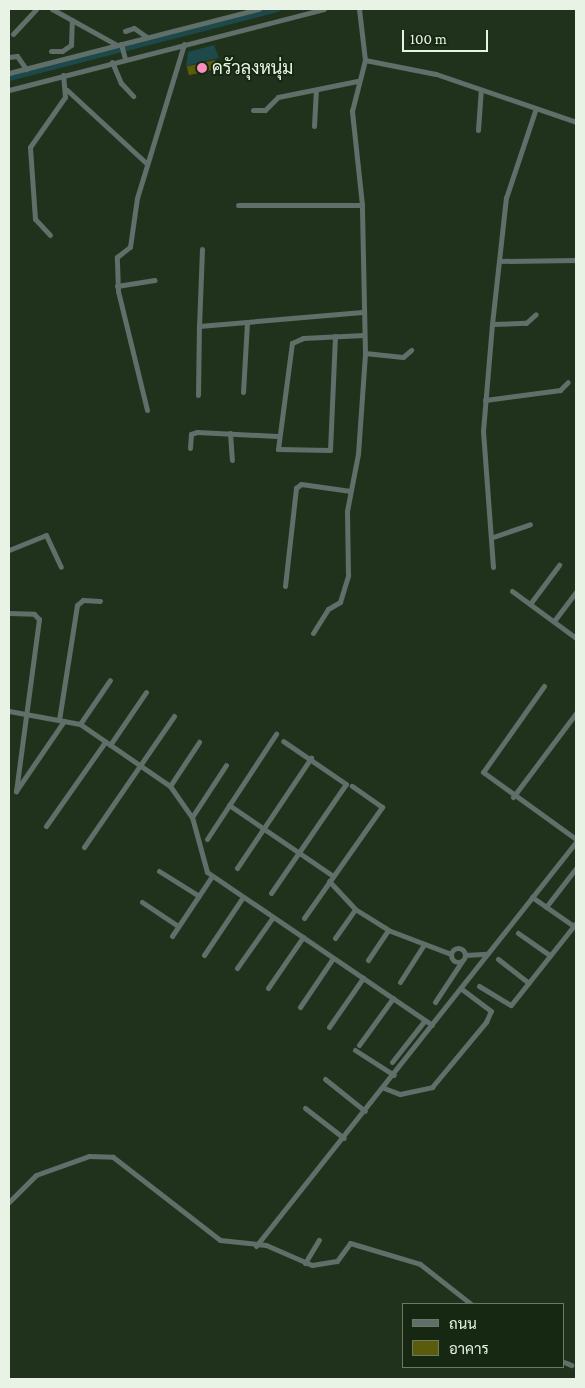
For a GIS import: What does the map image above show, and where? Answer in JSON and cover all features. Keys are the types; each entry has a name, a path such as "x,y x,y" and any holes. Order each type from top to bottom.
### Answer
{"street":[{"path":"13,34 36,9"},
{"path":"52,9 121,45 125,57"},
{"path":"9,74 258,9"},
{"path":"9,90 125,57 324,9"},
{"path":"313,633 328,609 340,602 350,567 347,511 351,491 365,353 362,312 362,205 352,111 357,81 365,60 359,9"},
{"path":"51,51 62,51 71,45 72,20"},
{"path":"125,31 134,28 147,37"},
{"path":"147,410 118,286 117,257 130,247 135,202 184,44"},
{"path":"9,57 17,56 26,69"},
{"path":"365,60 436,74 536,111 576,122"},
{"path":"112,62 121,83 134,96"},
{"path":"63,75 67,90 146,163"},
{"path":"253,110 265,110 278,97 357,81"},
{"path":"50,235 35,219 30,147 67,90"},
{"path":"314,126 316,90"},
{"path":"478,130 481,91"},
{"path":"493,567 492,537 483,448 492,324 506,198 536,111"},
{"path":"238,205 362,205"},
{"path":"198,395 202,249"},
{"path":"499,260 576,260"},
{"path":"118,286 155,280"},
{"path":"199,326 362,312"},
{"path":"492,324 526,323 536,314"},
{"path":"243,392 247,322"},
{"path":"335,336 330,450 278,449 277,436 289,347 298,339 335,336 364,335"},
{"path":"365,353 403,357 411,350"},
{"path":"485,400 560,390 568,382"},
{"path":"190,448 193,433 277,436"},
{"path":"230,433 232,460"},
{"path":"284,586 296,488 301,484 351,491"},
{"path":"492,537 530,524"},
{"path":"9,550 46,535 61,567"},
{"path":"530,604 559,565"},
{"path":"512,591 576,638"},
{"path":"554,621 576,592"},
{"path":"9,613 39,617 16,791 62,720 77,605 83,600 100,601"},
{"path":"80,724 110,680"},
{"path":"256,1246 384,1088 576,840 513,798 482,770 544,686"},
{"path":"46,826 146,692"},
{"path":"9,711 80,724 170,786 192,817 206,871 432,1025"},
{"path":"513,798 576,713"},
{"path":"84,847 174,716"},
{"path":"207,839 276,734"},
{"path":"271,893 346,784 311,758 283,741"},
{"path":"170,786 199,742"},
{"path":"237,868 311,758"},
{"path":"192,817 226,765"},
{"path":"304,918 382,808 352,786"},
{"path":"229,805 298,852 331,878 355,909 388,930 423,946 451,954 460,948 465,955"},
{"path":"546,907 576,868"},
{"path":"159,871 198,896"},
{"path":"172,936 212,876"},
{"path":"204,955 243,897"},
{"path":"479,986 510,1005 575,925 532,897"},
{"path":"142,902 178,926"},
{"path":"336,938 355,909"},
{"path":"237,968 273,917"},
{"path":"368,960 388,930"},
{"path":"518,933 550,955"},
{"path":"268,988 303,938"},
{"path":"400,982 423,946"},
{"path":"451,954 453,961 462,961"},
{"path":"465,955 487,954"},
{"path":"435,1002 465,955"},
{"path":"300,1007 333,958"},
{"path":"498,959 529,983"},
{"path":"329,1027 363,978"},
{"path":"384,1088 406,1094 432,1087 486,1022 491,1011 461,988"},
{"path":"393,998 357,1048 394,1075"},
{"path":"392,1062 425,1020"},
{"path":"325,1079 365,1111"},
{"path":"305,1108 344,1138"},
{"path":"9,1202 36,1175 101,1154 122,1162 220,1240 274,1248 306,1263 330,1265 350,1243 420,1264 470,1303"},
{"path":"306,1263 318,1240"},
{"path":"565,1362 571,1365"}],"water":[{"path":"214,45 219,58 186,66 188,52"}],"building":[{"name":"ครัวลุงหนุ่ม","path":"215,60 217,69 189,75 187,67"}],"waterway":[{"path":"9,78 277,9"}],"place":[{"name":"ครัวลุงหนุ่ม","path":"202,68"}]}
